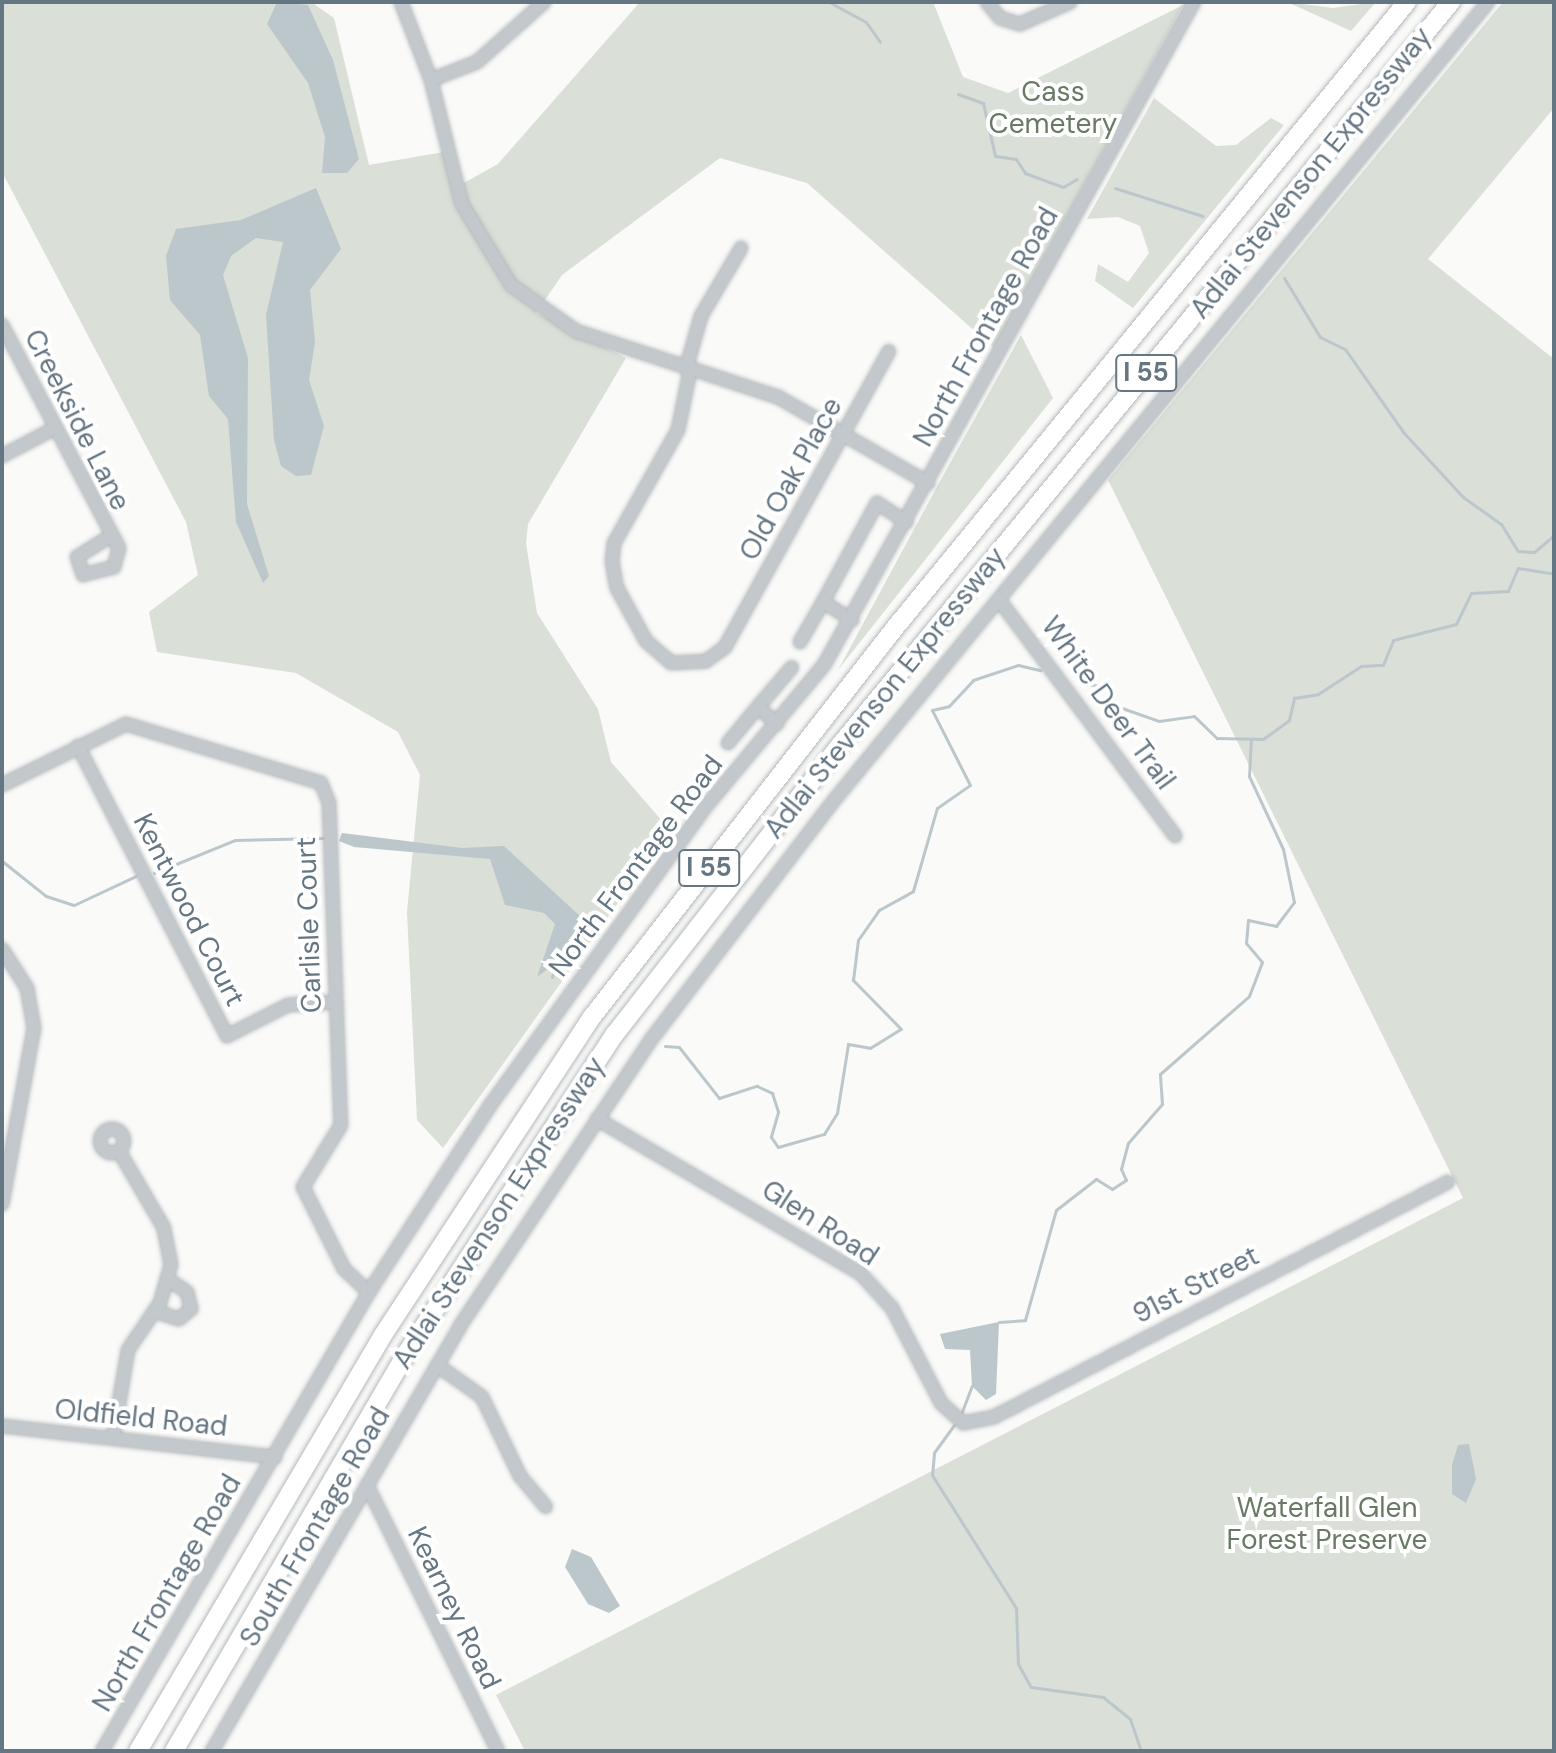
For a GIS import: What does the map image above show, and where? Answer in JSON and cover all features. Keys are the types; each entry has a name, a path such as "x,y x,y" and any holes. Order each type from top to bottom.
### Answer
{"highway":[{"name":"Adlai Stevenson Expressway","path":"138,1751 383,1335 592,1017 899,623 1407,2"},
{"name":"Adlai Stevenson Expressway","path":"174,1751 408,1351 615,1034 841,744 1451,2"}],"street":[{"path":"401,2 431,80 462,204 511,285 576,331 688,370 758,388 928,483"},
{"path":"431,80 477,62 544,2"},
{"path":"987,2 1000,18 1020,24 1070,2"},
{"name":"North Frontage Road","path":"102,1751 369,1292 548,1023 703,810 777,724 852,620 1194,2"},
{"name":"South Frontage Road","path":"212,1751 437,1365 597,1119 748,908 1488,2"},
{"name":"Old Oak Place","path":"741,248 701,316 678,430 614,543 613,577 646,641 671,663 706,661 736,630 889,351"},
{"name":"Creekside Lane","path":"2,325 110,536"},
{"path":"2,456 55,428"},
{"path":"800,642 877,503 906,522"},
{"name":"White Deer Trail","path":"1000,601 1175,836"},
{"path":"823,602 852,620"},
{"path":"728,743 792,667"},
{"path":"758,707 777,724"},
{"name":"Carlisle Court","path":"78,746 136,725 321,783 329,803 341,1125 303,1187 344,1269 369,1292"},
{"path":"2,785 78,746"},
{"name":"Kentwood Court","path":"78,746 227,1036 288,1005 335,1002"},
{"path":"2,949 27,988 34,1028 2,1204"},
{"name":"Glen Road","path":"597,1119 860,1273 892,1308 941,1403 963,1423"},
{"path":"113,1438 128,1350 154,1311 169,1280 164,1228 119,1151"},
{"name":"91st Street","path":"963,1423 994,1417 1448,1182"},
{"path":"154,1311 179,1319 191,1309 187,1292 169,1280"},
{"path":"437,1365 482,1397 520,1476 546,1507"},
{"name":"Oldfield Road","path":"2,1426 275,1457"},
{"name":"Kearney Road","path":"367,1485 498,1751"}],"green space":[{"name":"Cass Cemetery","path":"2,2 311,2 334,18 369,165 455,150 462,184 498,164 640,2 933,2 963,77 1008,93 1183,5 994,348 807,183 720,158 562,275 536,313 626,358 528,524 526,543 537,613 598,709 611,762 670,830 443,1148 417,1120 407,912 420,775 398,732 296,673 157,652 149,612 198,575 186,522 2,172"},
{"path":"1287,2 1333,8 1376,2 1351,31"},
{"name":"Waterfall Glen Forest Preserve","path":"1503,2 1554,2 1554,108 1428,259 1554,359 1554,1751 525,1751 496,1695 1463,1198 1108,480"},
{"path":"1154,98 1216,146 1236,145 1271,118 1284,125 1133,308 1095,281 1098,264 1128,282 1149,253 1140,226 1118,217 1087,219"},
{"path":"1021,335 1053,398 838,670 939,483"}],"shaded area":[{"path":"277,2 308,5 333,60 359,159 347,173 322,173 325,137 308,83 267,24"},
{"path":"316,188 341,249 310,290 315,342 309,380 324,426 311,475 296,476 281,466 274,440 266,315 283,242 256,238 231,256 223,275 248,358 247,504 269,576 263,583 236,522 228,419 209,396 200,335 170,300 166,256 176,229 241,220"},
{"path":"342,833 462,848 504,846 581,917 579,930 561,959 537,977 555,924 544,913 505,905 490,859 354,847 339,841"},
{"path":"999,1322 996,1394 986,1400 972,1386 970,1350 945,1349 940,1334"},
{"path":"1469,1444 1476,1479 1466,1503 1452,1494 1452,1465 1458,1445"},
{"path":"572,1549 591,1557 620,1606 609,1613 588,1604 565,1567"}],"waterway":[{"path":"829,2 866,22 880,42"},
{"path":"958,94 983,103 995,156 1016,159 1025,173 1063,187 1077,179"},
{"path":"1115,188 1203,216"},
{"path":"1284,278 1320,337 1345,349 1404,433 1463,497 1501,524 1518,551 1534,552 1554,535"},
{"path":"1081,683 1105,687 1119,707 1159,721 1194,716 1217,738 1263,739 1289,720 1294,698 1318,694 1361,666 1383,665 1393,640 1456,624 1471,593 1508,591 1518,568 1554,574"},
{"path":"665,1046 679,1047 719,1098 757,1086 772,1093 778,1112 771,1137 778,1147 824,1134 837,1113 848,1044 870,1048 901,1029 853,980 858,940 879,910 913,891 937,808 970,785 932,710 949,706 973,680 1018,665 1040,670"},
{"path":"999,1322 1025,1320 1056,1210 1096,1179 1112,1189 1126,1180 1121,1169 1128,1143 1162,1104 1160,1074 1249,996 1262,962 1246,943 1248,920 1276,926 1294,902 1283,849 1249,776 1251,741"},
{"path":"154,873 235,840 323,838"},
{"path":"2,861 46,896 74,905 136,876"},
{"path":"552,977 557,959"},
{"path":"961,1414 972,1386"},
{"path":"954,1425 934,1453 932,1475 1016,1608 1018,1664 1031,1687 1103,1697 1130,1719 1141,1751"}]}
